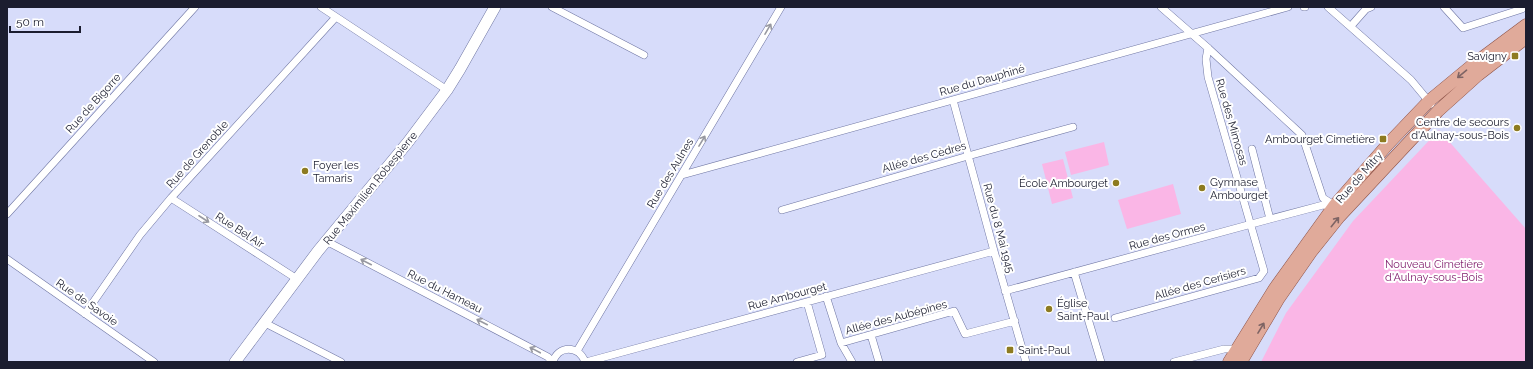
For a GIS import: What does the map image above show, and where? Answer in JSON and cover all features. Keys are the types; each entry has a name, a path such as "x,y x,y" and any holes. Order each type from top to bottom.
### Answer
{"main road":[{"name":"Rue de Mitry","path":"1229,362 1275,288 1334,206 1388,144 1429,101 1475,63 1526,25"},
{"name":"Rue de Mitry","path":"1241,362 1279,298 1311,252 1339,217 1438,111 1478,75 1526,38"}],"street":[{"name":"Rue de Bigorre","path":"7,214 195,7"},
{"path":"321,7 447,90"},
{"name":"Rue Maximilien Robespierre","path":"235,362 326,241 408,142 447,90 495,7"},
{"path":"552,7 644,55"},
{"name":"Rue des Aulnes","path":"577,351 781,7"},
{"name":"Rue des Mimosas","path":"1161,7 1208,48 1302,135 1322,198 1334,206"},
{"name":"Rue du Dauphiné","path":"682,175 1288,7"},
{"path":"1328,7 1411,80 1438,111"},
{"path":"1351,26 1366,8 1371,7"},
{"path":"1444,7 1463,28 1522,9 1524,7"},
{"name":"Rue de Grenoble","path":"85,314 140,235 336,17"},
{"name":"Rue des Mimosas","path":"1208,48 1206,59 1208,77 1250,224"},
{"name":"Rue du 8 Mai 1945","path":"953,100 1026,362"},
{"name":"Allée des Cèdres","path":"782,210 1073,127"},
{"path":"1252,149 1270,219"},
{"name":"Rue Bel Air","path":"172,198 297,280"},
{"name":"Rue des Ormes","path":"1005,291 1323,205 1334,206"},
{"name":"Allée des Cerisiers","path":"1115,318 1259,278 1264,271 1250,224"},
{"name":"Rue du Hameau","path":"326,241 517,340 548,357 552,362"},
{"name":"Rue Ambourget","path":"585,362 994,251"},
{"name":"Rue de Savoie","path":"7,259 154,362"},
{"path":"1074,272 1101,362"},
{"path":"826,296 841,343 852,362"},
{"path":"797,362 822,355 807,302"},
{"name":"Allée des Aubépines","path":"841,343 954,311 965,334 1014,321"},
{"path":"264,323 341,362"},
{"path":"871,335 879,362"},
{"path":"552,362 562,350 567,349 577,351 584,358 585,362"},
{"path":"1174,362 1224,349 1237,349"}],"green space":[{"name":"Nouveau Cimetière d'Aulnay-sous-Bois","path":"1439,130 1526,229 1526,362 1261,362 1286,313 1353,221"},
{"path":"1104,142 1109,165 1071,175 1065,152"},
{"path":"1063,159 1073,198 1052,204 1042,164"},
{"path":"1173,184 1181,214 1127,229 1118,200"}],"place":[{"name":"Savigny","path":"1515,56"},
{"name":"Centre de secours d'Aulnay-sous-Bois","path":"1517,128"},
{"name":"Ambourget Cimetière","path":"1383,139"},
{"name":"Foyer les Tamaris","path":"305,171"},
{"name":"École Ambourget","path":"1116,183"},
{"name":"Gymnase Ambourget","path":"1202,188"},
{"name":"Église Saint-Paul","path":"1049,309"},
{"name":"Saint-Paul","path":"1010,350"}]}
